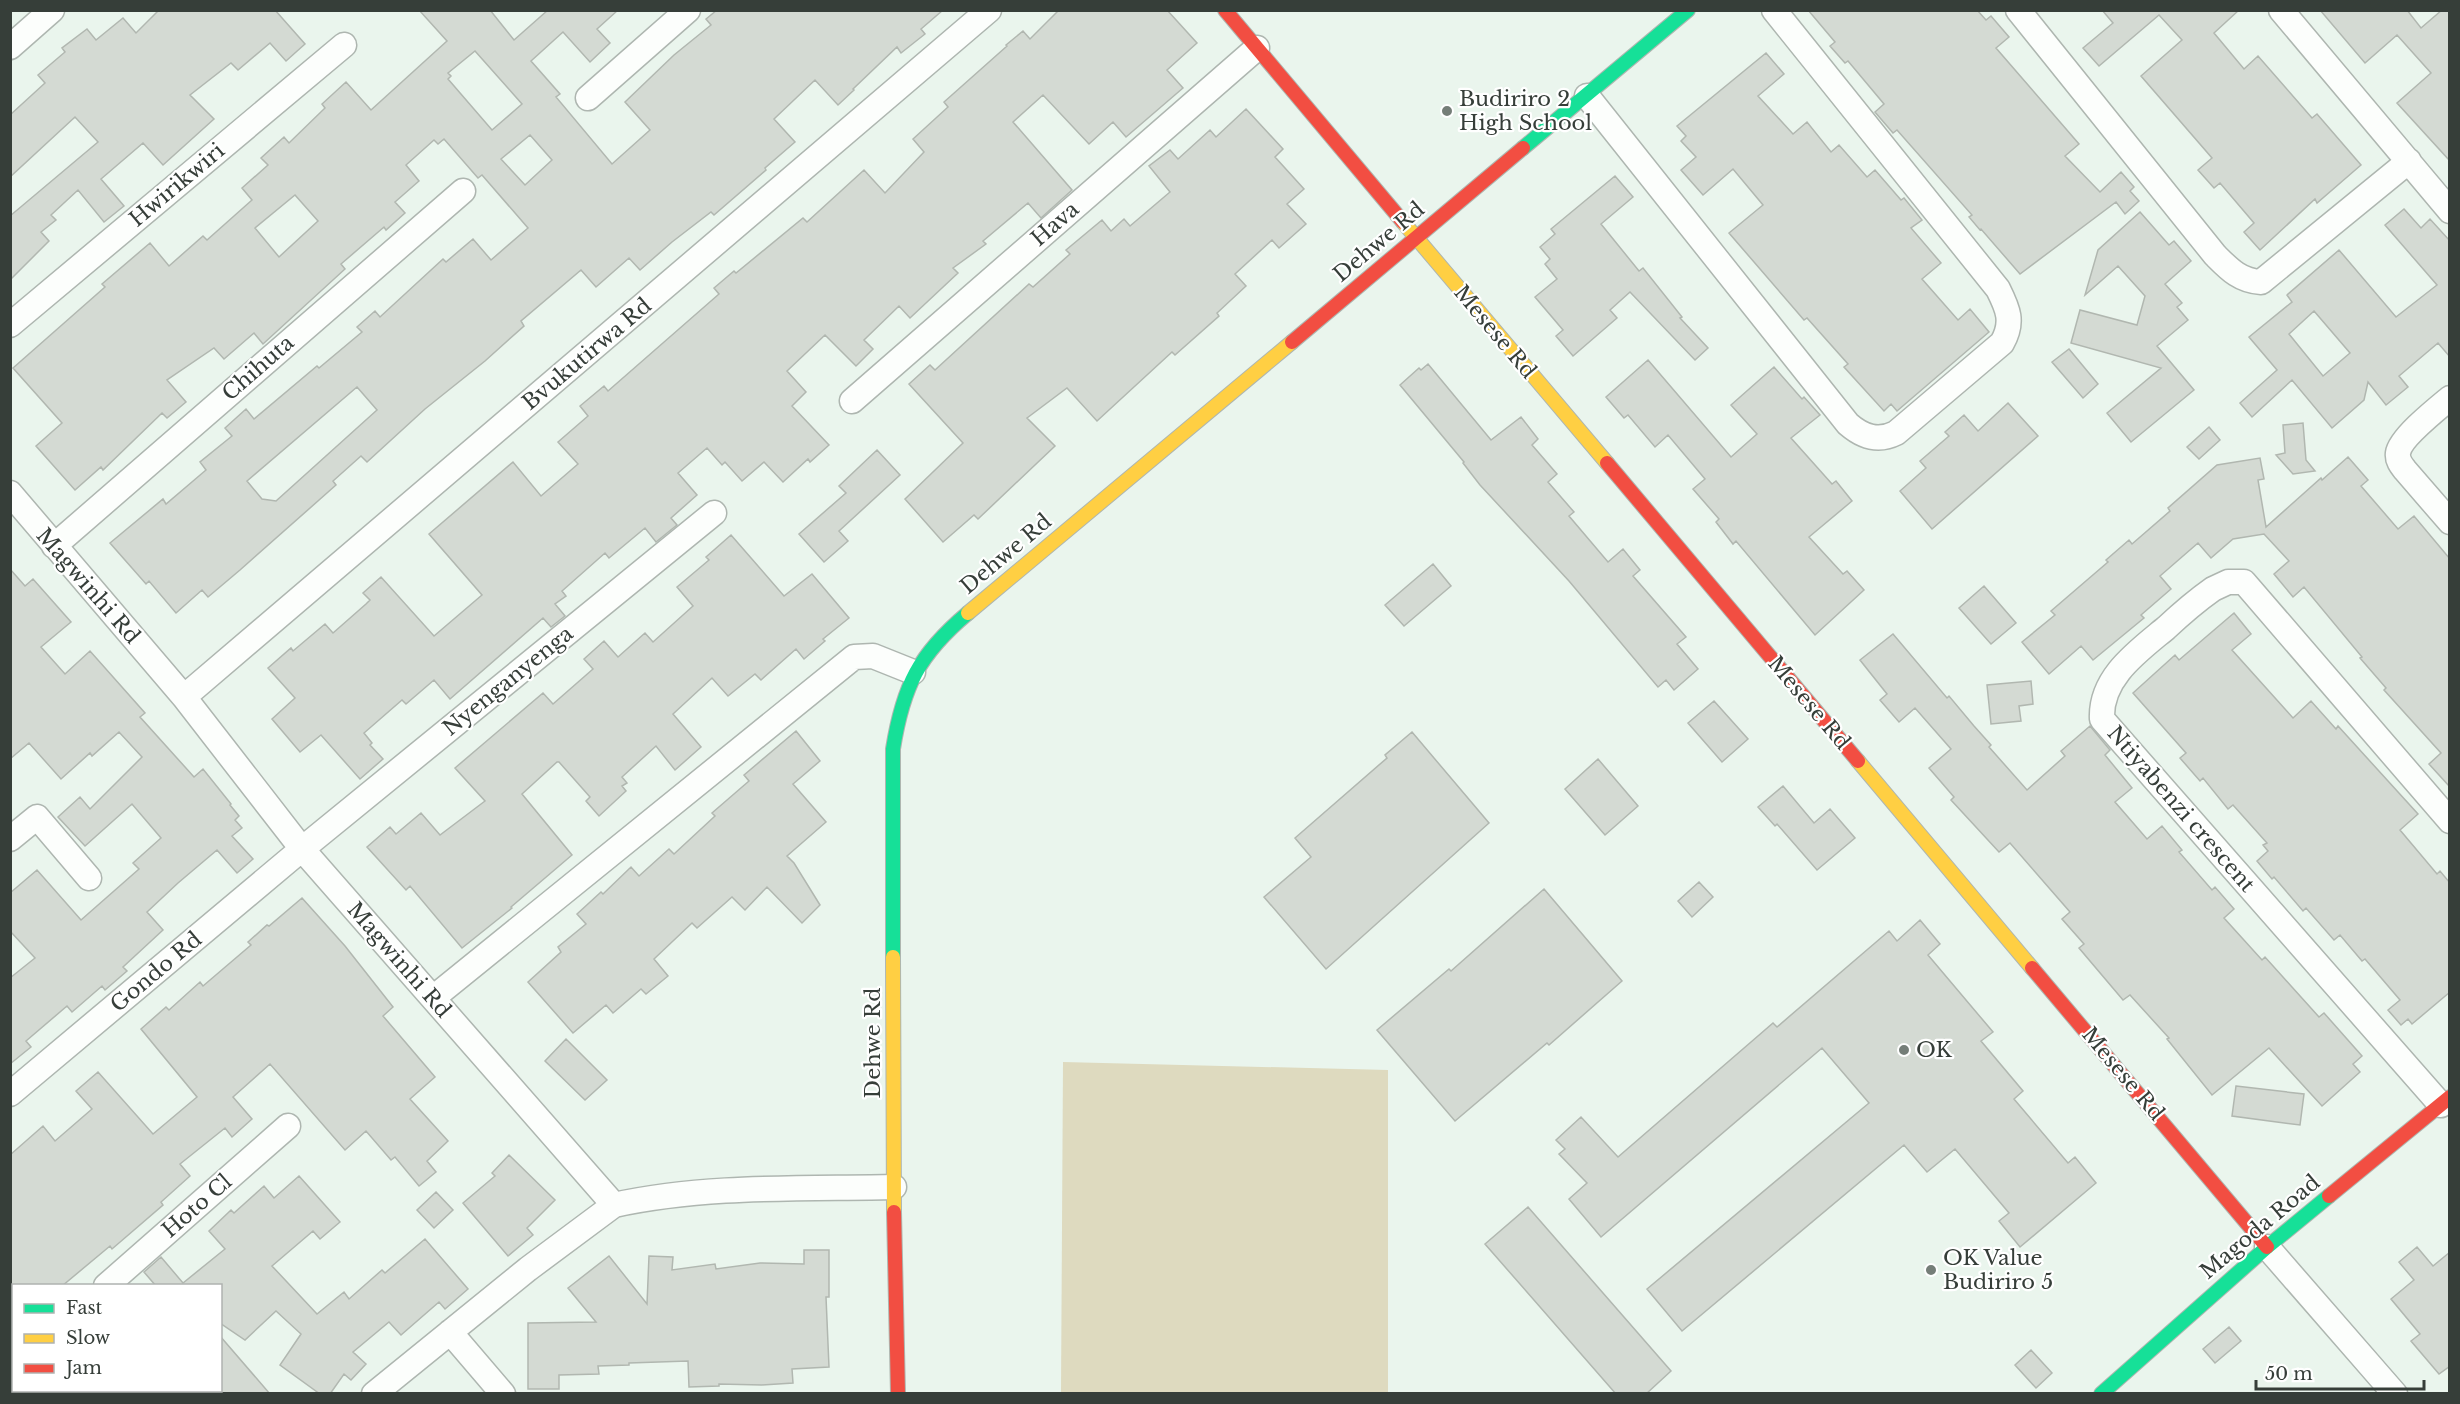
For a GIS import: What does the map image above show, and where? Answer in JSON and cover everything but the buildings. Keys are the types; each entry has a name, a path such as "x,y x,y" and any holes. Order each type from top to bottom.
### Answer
{"street":[{"path":"10,46 52,10"},
{"path":"588,98 688,10"},
{"name":"Bvukutirwa Rd","path":"184,697 989,10"},
{"name":"Mesese Rd","path":"1225,10 2267,1247 2395,1394"},
{"name":"Dehwe Rd","path":"898,1394 894,1187 893,749 899,711 913,672 944,633 1688,10"},
{"path":"1587,96 1848,424 1865,436 1888,437 1896,433 2002,343 2008,333 2010,317 1998,289 1774,10"},
{"path":"2018,10 2215,255 2230,271 2242,278 2261,282 2409,161"},
{"path":"2281,10 2450,211"},
{"name":"Hwirikwiri","path":"10,325 344,45"},
{"name":"Hava","path":"852,401 1257,48"},
{"name":"Chihuta","path":"54,546 463,191"},
{"path":"2450,398 2408,437 2398,450 2398,455 2405,470 2450,522"},
{"name":"Magwinhi Rd","path":"10,494 184,697 302,849 614,1205"},
{"name":"Nyenganyenga","path":"302,849 714,513"},
{"name":"Ntiyabenzi crescent","path":"2445,1101 2102,719 2101,705 2115,676 2130,658 2213,589 2228,582 2244,582 2450,821"},
{"path":"433,998 854,657 873,656 913,672"},
{"path":"10,839 37,817 89,878"},
{"name":"Gondo Rd","path":"10,1094 302,849"},
{"name":"Magoda Road","path":"2101,1394 2267,1247 2445,1101"},
{"name":"Hoto Cl","path":"108,1284 288,1126"},
{"path":"374,1394 614,1205 654,1196 721,1190 894,1187"},
{"path":"450,1332 503,1394"}],"shaded area":[{"path":"1063,1062 1388,1070 1388,1393 1061,1393"}],"traffic: fast":[{"path":"1523,148 1688,10"},
{"path":"893,957 893,749 897,727 908,689 925,657 968,613"},
{"path":"2101,1394 2267,1247 2329,1196"}],"traffic: slow":[{"path":"1403,222 1607,463"},
{"path":"968,613 1292,342"},
{"path":"1858,761 2032,968"},
{"path":"893,957 894,1212"}],"traffic: jam":[{"path":"1225,10 1403,222"},
{"path":"1292,342 1523,148"},
{"path":"1607,463 1858,761"},
{"path":"2032,968 2267,1247"},
{"path":"2329,1196 2450,1097"},
{"path":"894,1212 898,1394"}],"place":[{"name":"Budiriro 2 High School","path":"1447,111"},
{"name":"OK","path":"1904,1050"},
{"name":"OK Value Budiriro 5","path":"1931,1270"}]}
